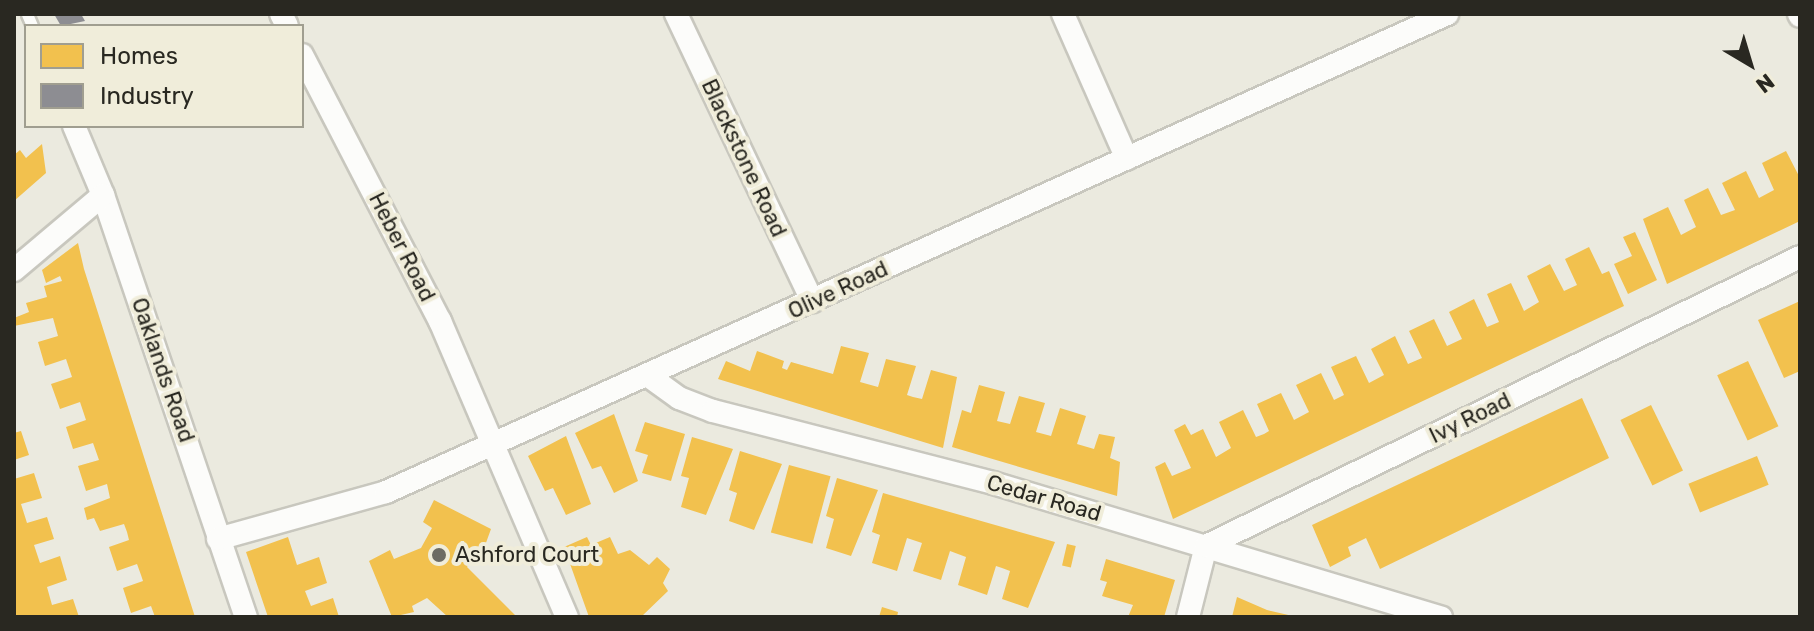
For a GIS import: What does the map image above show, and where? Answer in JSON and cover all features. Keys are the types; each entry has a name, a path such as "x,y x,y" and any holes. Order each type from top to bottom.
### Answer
{"street":[{"name":"Blackstone Road","path":"676,14 812,301"},
{"path":"1063,14 1127,159"},
{"name":"Olive Road","path":"218,539 386,492 650,377 1445,14"},
{"name":"Heber Road","path":"304,59 440,321 567,617"},
{"name":"Oaklands Road","path":"75,128 103,195 246,617"},
{"path":"14,270 103,195"},
{"name":"Ivy Road","path":"1206,546 1800,257"},
{"name":"Cedar Road","path":"650,377 679,398 713,411 993,483 1441,617"},
{"path":"1188,617 1206,546"}],"building: Homes":[{"path":"42,144 46,173 14,201 14,155 20,150 26,158"},
{"path":"1786,151 1800,178 1800,221 1667,284 1643,219 1668,207 1681,235 1696,227 1684,200 1708,188 1721,215 1735,210 1722,183 1746,171 1759,198 1774,190 1762,163"},
{"path":"1635,232 1657,280 1628,294 1614,264 1632,256 1623,237"},
{"path":"78,243 195,617 155,617 151,606 131,613 123,588 143,581 141,575 137,564 117,571 109,547 129,540 127,532 124,524 100,531 94,518 87,520 84,508 110,498 107,484 86,491 78,466 99,460 93,443 73,449 66,427 86,420 80,402 60,409 51,384 72,377 66,359 45,366 38,342 58,336 53,318 14,326 14,318 29,312 26,303 47,297 44,286 62,281 60,276 46,283 42,270"},
{"path":"1589,247 1602,274 1609,271 1624,306 1173,519 1155,467 1165,462 1172,476 1191,468 1174,430 1185,424 1191,435 1203,429 1216,457 1231,448 1219,422 1243,410 1256,437 1264,434 1269,431 1257,404 1281,393 1294,420 1309,412 1296,385 1321,373 1334,400 1344,395 1331,367 1356,356 1369,383 1384,375 1371,349 1395,336 1408,364 1422,358 1409,331 1434,319 1447,346 1462,339 1449,312 1474,299 1487,327 1499,322 1487,294 1511,283 1524,311 1539,302 1527,276 1550,264 1564,291 1577,285 1565,259"},
{"path":"1800,301 1800,371 1784,378 1758,320"},
{"path":"841,346 869,353 860,382 878,387 886,359 916,366 907,395 913,397 922,399 931,370 957,377 943,448 718,379 726,361 750,371 757,351 784,361 782,368 787,370 791,362 833,374"},
{"path":"1748,361 1778,426 1748,441 1717,375"},
{"path":"979,385 1005,392 997,421 1010,424 1019,396 1045,403 1036,432 1051,436 1060,408 1086,416 1077,444 1094,449 1099,434 1115,437 1110,458 1120,462 1117,496 952,447 962,410 971,413"},
{"path":"1582,398 1609,458 1380,569 1366,538 1348,547 1351,556 1330,567 1312,525"},
{"path":"1651,405 1683,471 1652,486 1620,420"},
{"path":"614,414 638,481 614,493 601,466 592,469 575,433"},
{"path":"645,422 685,434 671,481 642,473 648,455 635,451"},
{"path":"21,431 29,455 14,460 14,433"},
{"path":"566,436 591,504 566,515 553,488 545,491 528,456"},
{"path":"692,437 733,449 706,515 681,507 689,478 681,476"},
{"path":"740,451 782,464 754,530 729,521 737,493 729,490"},
{"path":"1757,456 1769,485 1700,512 1688,484"},
{"path":"789,465 831,476 812,544 771,533"},
{"path":"34,473 42,498 21,504 27,523 47,517 54,539 34,545 40,563 60,556 67,580 47,587 52,605 73,599 79,617 14,617 14,479"},
{"path":"837,478 878,490 851,556 826,548 834,519 826,516"},
{"path":"883,493 1055,542 1028,608 1002,599 1010,571 996,566 987,595 958,585 966,557 950,551 941,580 913,571 922,543 907,538 897,571 872,563 880,535 872,532"},
{"name":"Ashford Court","path":"434,500 491,529 483,551 476,551 467,567 517,617 448,617 427,598 412,606 414,612 392,617 369,561 390,550 394,559 421,548 432,528 423,522"},
{"path":"288,537 297,565 319,557 327,583 305,591 311,606 333,598 339,617 268,617 246,552"},
{"path":"587,537 591,545 610,537 618,554 630,550 649,565 657,557 670,569 663,583 668,591 641,617 589,617 564,547"},
{"path":"1067,544 1076,546 1071,567 1062,565"},
{"path":"1106,559 1175,580 1164,617 1128,617 1133,605 1102,596 1107,582 1100,580"},
{"path":"1237,597 1267,610 1297,617 1232,617"},
{"path":"882,607 898,612 897,617 879,617"}],"building: Industry":[{"path":"54,14 81,14 85,21 71,24 60,24"}],"place":[{"name":"Ashford Court","path":"439,555"}]}
